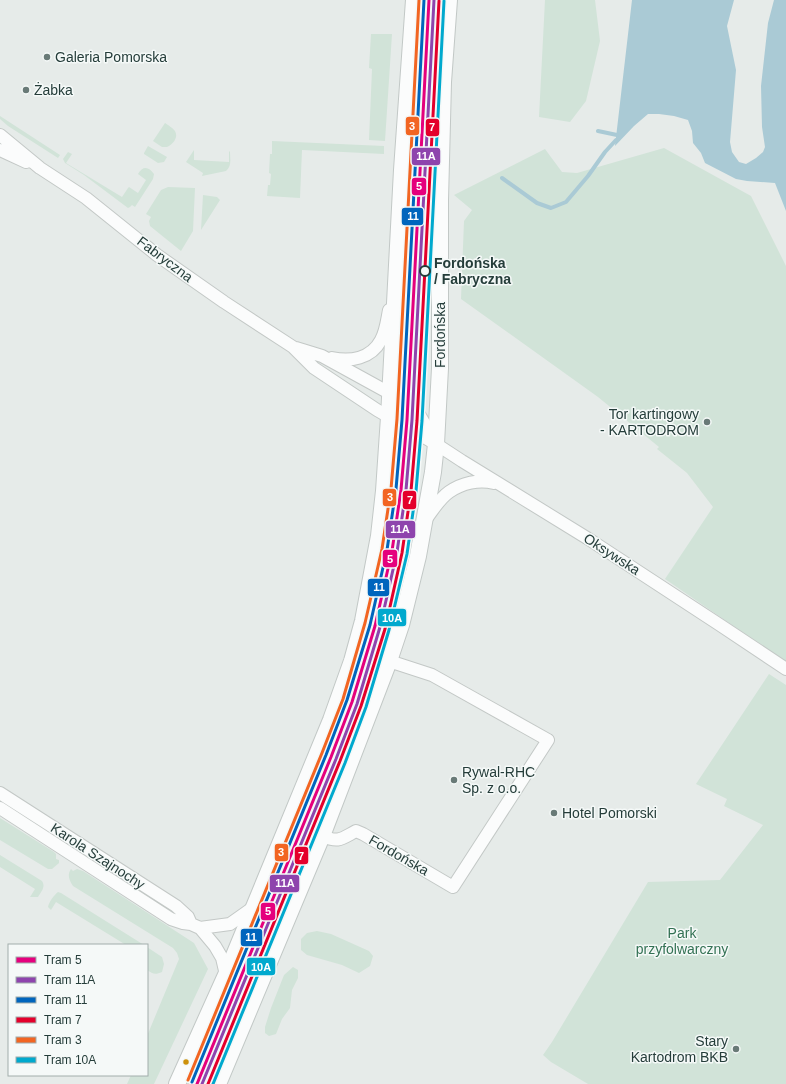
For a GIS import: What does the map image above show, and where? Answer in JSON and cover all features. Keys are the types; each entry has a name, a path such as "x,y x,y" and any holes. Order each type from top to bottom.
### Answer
{"main road":[{"path":"177,1084 226,975 331,720 352,661 365,613 379,536 385,468 402,170 414,0"},
{"name":"Fordońska","path":"436,444 440,368 440,200 443,82 449,0"},
{"path":"223,1082 322,836 389,661 401,625 410,588 424,522 433,472 436,444"}],"street":[{"name":"Fabryczna","path":"0,135 40,168 86,198 163,259 224,302 293,347 314,368 389,417 436,444"},
{"name":"Fabryczna","path":"0,150 40,168"},
{"path":"322,356 338,360 356,359 367,355 378,346 385,328 397,268"},
{"name":"Fabryczna","path":"293,347 322,356 413,406 436,444"},
{"name":"Oksywska","path":"436,444 587,538 786,669"},
{"path":"424,522 442,499 456,488 477,481 488,481 500,484"},
{"name":"Fordońska","path":"322,836 332,840 339,840 356,831 452,887 548,740 432,675 389,661"},
{"name":"Karola Szajnochy","path":"0,793 176,906 215,946 222,958 226,975"},
{"name":"Karola Szajnochy","path":"0,808 171,919 195,926 230,924 254,907"}],"green space":[{"path":"545,0 595,0 600,41 586,101 570,122 539,117"},
{"path":"371,34 392,34 385,141 369,140 372,69 369,68"},
{"path":"0,116 60,155 58,158 8,126 0,119"},
{"path":"165,123 174,130 176,136 171,145 162,147 153,141"},
{"path":"272,141 384,146 384,154 302,150 300,198 267,196 271,174 269,173 270,154 272,154"},
{"path":"148,146 167,157 164,162 158,163 144,154"},
{"name":"Tor kartingowy - KARTODROM","path":"664,148 751,196 786,266 786,662 665,579 713,507 687,473 657,449 659,447 598,397 461,299 464,221 472,210 454,195 545,149 562,172 577,173"},
{"path":"194,150 194,160 229,162 229,151 230,165 226,171 202,176 203,173 186,162"},
{"path":"68,152 72,154 66,163 122,197 129,187 138,193 146,180 138,174 142,169 146,168 150,170 154,174 153,179 135,207 132,205 128,208 84,175 65,163 63,159"},
{"path":"168,187 195,188 193,231 181,251 150,226 149,221 151,217 146,214 161,190"},
{"path":"203,195 217,197 220,200 201,230"},
{"path":"413,479 417,480 403,566 363,710 338,776 210,1084 208,1084 331,785 365,696 395,587"},
{"path":"378,584 381,588 368,642 348,705 333,744 194,1084 184,1084 233,980 333,739 358,667"},
{"name":"Park przyfolwarczny","path":"769,674 786,685 786,1084 588,1084 551,1062 543,1055 648,882 720,880 763,825 724,806 727,799 696,784"},
{"path":"0,818 54,852 56,854 56,859 59,860 59,863 52,869 48,869 0,840"},
{"path":"0,855 42,881 42,891 38,897 30,897 35,889 0,867"},
{"path":"71,869 73,871 77,869 83,871 194,943 208,969 154,1084 127,1084 131,1076 148,1076 148,1034 179,959 177,953 173,948 73,886 70,882 69,873"},
{"path":"58,892 61,893 142,944 124,944 56,902 51,910 48,907"},
{"path":"317,931 331,934 369,951 373,956 370,966 359,973 342,965 307,955 301,950 301,939 307,933"},
{"path":"148,948 162,957 164,964 162,972 154,974 148,970"},
{"path":"293,967 298,970 298,978 292,990 290,1008 282,1019 276,1034 269,1036 265,1033 265,1027 271,1008 284,975"}],"water":[{"path":"632,0 734,0 727,26 736,70 730,142 732,152 739,162 746,164 763,152 765,147 762,127 761,86 768,23 774,0 786,0 786,211 775,183 736,179 705,163 701,153 693,143 692,131 688,120 674,116 648,114 615,146"}],"waterway":[{"path":"598,131 617,135"},
{"path":"502,178 537,203 551,208 566,202 616,140"}],"tram line":[{"name":"3","path":"188,1080 343,699 365,623 382,549 391,489 397,419 419,0"},
{"name":"11","path":"192,1082 326,755 347,700 370,625 387,550 396,489 402,420 424,0"},
{"name":"5","path":"197,1084 331,757 352,702 375,626 392,551 401,490 407,420 429,0"},
{"name":"11A","path":"202,1084 336,759 357,704 380,627 397,552 406,490 412,420 434,0"},
{"name":"7","path":"208,1084 361,706 385,629 402,553 411,491 417,421 439,1"},
{"name":"10A","path":"213,1084 345,763 366,707 389,630 407,554 416,491 422,421 444,1"}],"place":[{"name":"Galeria Pomorska","path":"47,57"},
{"name":"Żabka","path":"26,90"},
{"name":"Fordońska / Fabryczna","path":"425,271"},
{"name":"Tor kartingowy - KARTODROM","path":"707,422"},
{"name":"Rywal-RHC Sp. z o.o.","path":"454,780"},
{"name":"Hotel Pomorski","path":"554,813"},
{"name":"Stary Kartodrom BKB","path":"736,1049"}]}
